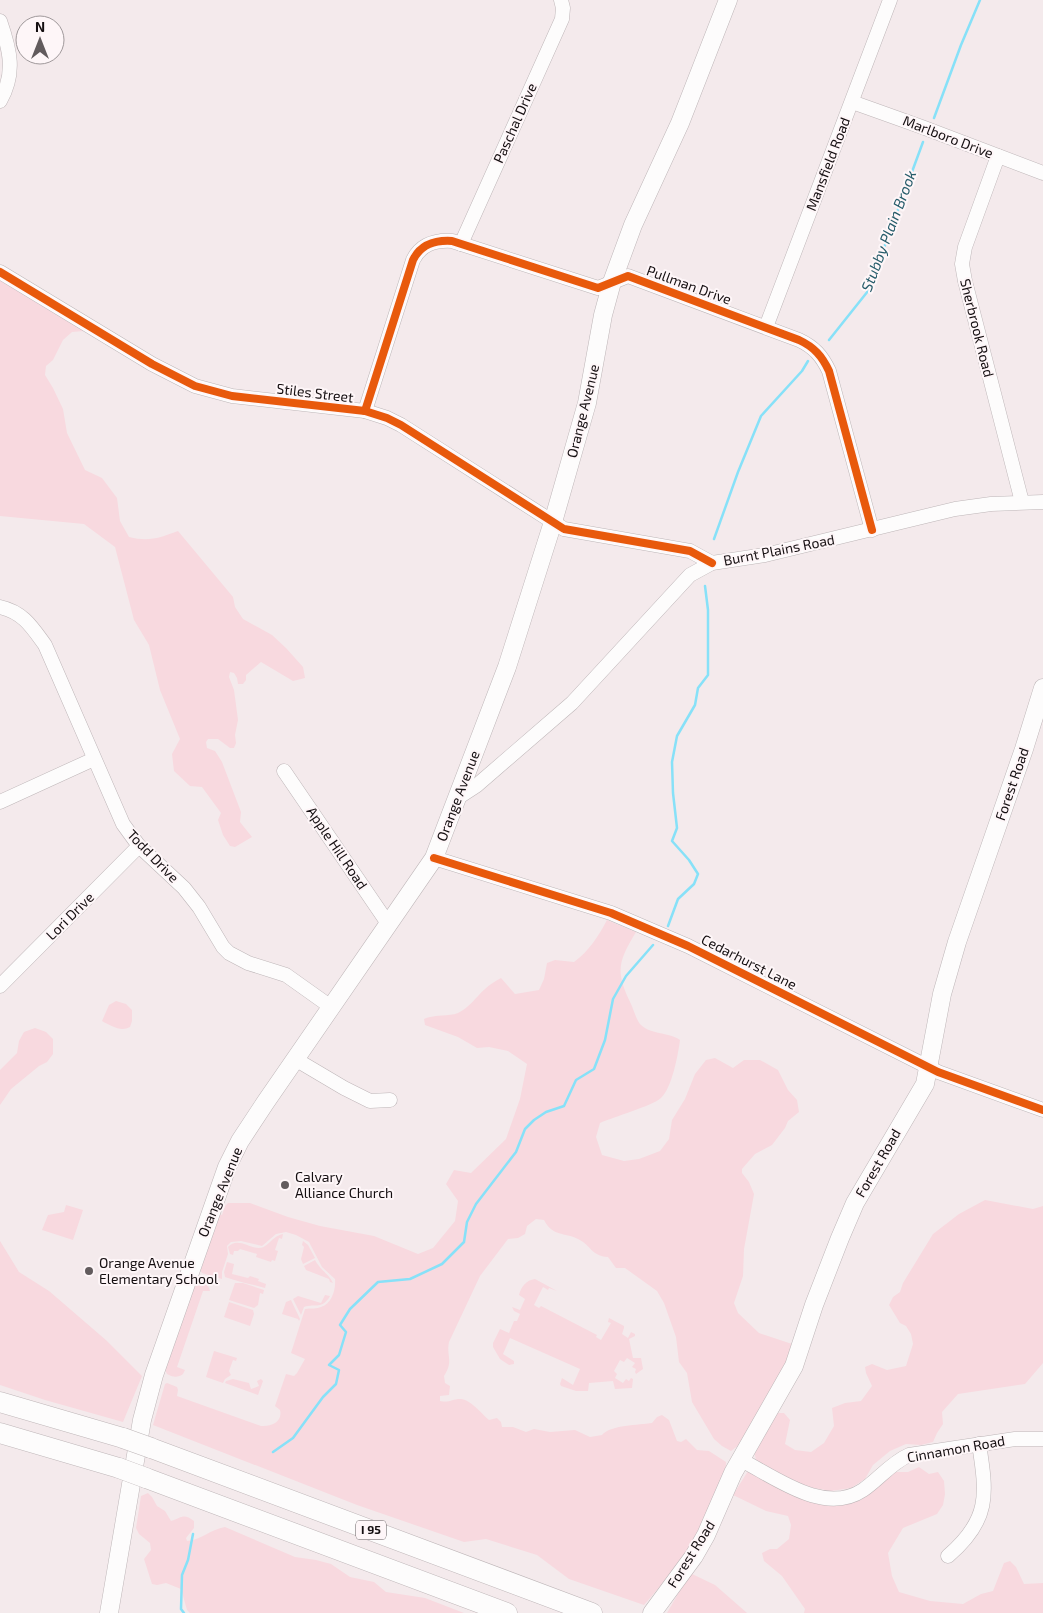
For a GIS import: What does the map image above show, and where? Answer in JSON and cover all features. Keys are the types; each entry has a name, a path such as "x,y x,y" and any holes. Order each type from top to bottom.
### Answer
{"highway":[{"name":"I 95","path":"0,1402 123,1438 592,1613"},
{"name":"I 95","path":"0,1433 119,1468 507,1613"}],"main road":[{"name":"Orange Avenue","path":"109,1613 142,1420 157,1366 227,1167 240,1141 434,858 507,667 553,522 587,403 603,314 612,282 633,225 680,123 728,0"},
{"name":"Forest Road","path":"655,1608 694,1556 706,1535 733,1473 794,1366 814,1305 856,1203 925,1084 942,994 957,942 1021,758 1043,688"}],"street":[{"name":"Paschal Drive","path":"461,244 562,19 563,8 561,0"},
{"name":"Mansfield Road","path":"766,327 852,102 886,1"},
{"path":"0,21 8,44 10,64 6,87 0,101"},
{"name":"Marlboro Drive","path":"852,102 1043,173"},
{"name":"Sherbrook Road","path":"998,156 965,247 962,264 964,281 1022,502"},
{"name":"Pullman Drive","path":"365,412 416,255 425,246 445,241 461,244 598,288 628,276 808,344 820,354 830,371 872,530"},
{"name":"Stiles Street","path":"0,272 159,368 195,386 232,396 365,412 387,418 401,425 564,529 690,550 712,562"},
{"name":"Burnt Plains Road","path":"456,800 476,786 572,703 690,575 712,562 765,555 956,509 990,504 1043,502"},
{"name":"Todd Drive","path":"0,608 9,609 21,616 45,644 123,824 139,846 184,888 199,907 223,947 229,953 248,963 286,975 331,1007"},
{"path":"0,802 94,759"},
{"name":"Apple Hill Road","path":"284,771 389,925"},
{"name":"Lori Drive","path":"0,986 139,846"},
{"name":"Cedarhurst Lane","path":"434,858 611,913 721,962 929,1068 1043,1110"},
{"path":"295,1059 370,1101 390,1100"},
{"name":"Cinnamon Road","path":"741,1460 803,1493 820,1497 838,1498 854,1495 896,1462 909,1455 1014,1439 1043,1439"},
{"path":"948,1556 968,1535 977,1522 982,1510 985,1487 979,1444"}],"shaded area":[{"path":"0,280 84,331 72,332 63,340 53,360 46,366 45,375 63,409 67,433 85,470 102,478 117,498 120,521 129,537 154,538 178,531 233,597 235,607 243,619 272,635 303,667 305,678 293,681 261,662 246,675 246,680 243,684 238,684 234,673 230,672 229,677 234,690 238,720 235,735 236,743 234,748 230,748 218,739 208,739 206,742 207,748 215,751 222,762 241,812 240,822 252,837 235,847 230,846 223,835 218,820 221,813 202,787 190,786 174,771 172,754 180,739 160,690 149,645 134,620 115,547 84,524 0,516"},
{"path":"607,920 636,932 622,959 621,975 626,993 641,1025 680,1040 671,1079 661,1098 600,1123 596,1137 602,1155 624,1161 639,1159 660,1151 669,1139 672,1120 685,1099 695,1074 706,1060 715,1058 733,1068 744,1060 760,1060 778,1070 788,1090 797,1100 799,1112 788,1121 772,1145 755,1154 742,1169 742,1173 749,1182 754,1194 744,1249 743,1276 734,1303 738,1313 759,1333 792,1344 782,1374 744,1441 731,1451 722,1446 714,1439 692,1402 687,1373 679,1362 676,1337 664,1303 657,1291 625,1268 616,1268 608,1257 598,1255 582,1241 555,1232 544,1220 536,1219 527,1226 525,1234 518,1238 508,1239 480,1276 449,1342 449,1366 444,1376 445,1383 450,1386 449,1395 440,1396 440,1401 464,1399 489,1420 497,1418 501,1422 502,1427 513,1427 526,1432 534,1429 550,1432 575,1430 590,1437 602,1435 618,1427 652,1423 657,1417 662,1415 669,1420 677,1441 681,1442 686,1439 697,1450 709,1451 726,1462 722,1483 710,1511 694,1540 644,1605 569,1579 537,1555 486,1539 464,1542 357,1505 153,1425 165,1384 167,1383 177,1387 177,1396 261,1426 269,1426 278,1421 280,1410 275,1406 286,1374 294,1376 305,1359 291,1353 305,1309 318,1308 325,1305 331,1299 334,1291 335,1279 322,1267 309,1242 286,1232 276,1234 262,1246 241,1241 231,1242 227,1246 228,1254 222,1272 222,1279 202,1273 199,1268 218,1214 222,1215 225,1206 228,1203 250,1203 320,1226 374,1236 418,1254 433,1248 455,1221 458,1201 446,1184 454,1170 471,1173 506,1139 520,1099 527,1064 508,1051 489,1047 477,1048 458,1037 425,1025 424,1019 462,1011 488,986 501,978 515,994 539,990 544,979 547,963 555,960 574,962 593,943"},
{"path":"116,1001 126,1004 132,1010 130,1027 120,1029 102,1021 109,1005"},
{"path":"35,1028 46,1032 53,1039 53,1054 47,1062 39,1066 11,1089 0,1105 0,1070 17,1053 19,1041 24,1032"},
{"path":"985,1200 1033,1209 1043,1206 1043,1363 1025,1384 958,1394 942,1412 943,1424 933,1442 921,1445 906,1444 890,1451 873,1465 865,1479 851,1488 831,1491 802,1486 756,1460 754,1451 777,1413 784,1413 790,1420 785,1444 795,1450 811,1452 824,1443 834,1426 832,1408 845,1403 861,1401 872,1386 865,1367 872,1364 887,1370 906,1366 913,1344 911,1334 906,1326 900,1323 889,1305 893,1297 900,1292 903,1283 933,1234 959,1214"},
{"path":"66,1205 83,1210 73,1240 42,1230 48,1215 64,1212"},
{"path":"283,1234 282,1239 279,1238 275,1250 278,1251 275,1261 272,1260 271,1262 256,1257 257,1254 240,1249 234,1251 233,1255 230,1254 228,1247 232,1244 239,1243 259,1248"},
{"path":"0,1241 19,1272 49,1291 107,1341 142,1376 123,1422 0,1385"},
{"path":"303,1241 308,1245 315,1258 303,1264 301,1259 304,1247 302,1245"},
{"path":"315,1260 333,1283 329,1279 306,1270 304,1266"},
{"path":"227,1262 234,1264 232,1274 259,1279 258,1281 266,1284 265,1288 225,1277 224,1272"},
{"path":"535,1279 557,1291 549,1288 548,1290 543,1287 534,1305 539,1308 541,1306 597,1335 596,1337 601,1340 611,1323 608,1322 609,1318 624,1326 622,1334 628,1338 631,1332 635,1334 635,1336 629,1339 633,1358 641,1358 643,1369 636,1374 636,1369 632,1367 635,1363 627,1358 624,1362 620,1360 614,1371 617,1374 615,1378 623,1383 626,1379 629,1381 631,1378 633,1379 632,1388 615,1389 613,1381 589,1383 588,1391 576,1391 561,1386 562,1378 573,1385 580,1369 510,1338 503,1354 514,1361 514,1364 509,1365 500,1359 493,1347 493,1343 500,1329 509,1333 514,1321 517,1321 520,1314 514,1311 512,1307 520,1310 525,1299 519,1295 521,1289 524,1284"},
{"path":"195,1283 207,1285 210,1291 203,1291 177,1367 185,1370 183,1374 177,1377 167,1374 165,1370"},
{"path":"235,1283 243,1283 264,1290 263,1294 260,1293 258,1305 254,1308 229,1300"},
{"path":"325,1295 330,1296 324,1303 304,1307 301,1315 293,1299 298,1296 321,1303"},
{"path":"291,1300 300,1319 299,1321 282,1314 286,1302"},
{"path":"229,1302 253,1310 254,1314 250,1326 224,1317"},
{"path":"214,1351 237,1358 236,1361 233,1360 229,1371 231,1375 223,1383 206,1377"},
{"path":"233,1379 249,1383 251,1389 259,1386 257,1381 261,1379 263,1381 258,1395 225,1383"},
{"path":"919,1467 929,1474 938,1472 944,1481 945,1494 943,1505 937,1514 903,1528 888,1553 892,1576 899,1592 930,1601 963,1604 981,1594 993,1591 1004,1563 1010,1561 1016,1567 1024,1584 1043,1583 1043,1613 804,1613 805,1609 782,1576 764,1561 762,1553 770,1549 777,1549 789,1539 791,1525 788,1516 766,1511 733,1495 748,1471 804,1500 830,1504 861,1500 894,1472 908,1472"},
{"path":"148,1493 157,1506 165,1511 171,1521 185,1516 194,1521 194,1528 186,1538 187,1541 197,1539 225,1527 295,1557 331,1564 350,1577 374,1582 386,1592 425,1598 464,1613 190,1613 187,1610 181,1589 166,1583 152,1584 144,1559 151,1550 150,1543 139,1534 136,1528 141,1496"},
{"path":"690,1573 715,1585 747,1613 667,1613"}],"waterway":[{"name":"Stubby Plain Brook","path":"934,118 980,0"},
{"name":"Stubby Plain Brook","path":"829,340 868,291 923,142"},
{"name":"Stubby Plain Brook","path":"714,539 761,416 802,371 808,361"},
{"name":"Stubby Plain Brook","path":"668,926 678,899 694,884 698,874 689,860 672,841 677,828 672,762 677,736 695,705 698,688 708,675 708,610 705,586"},
{"name":"Stubby Plain Brook","path":"273,1452 293,1438 323,1397 336,1384 339,1370 329,1365 339,1355 346,1332 340,1325 350,1309 378,1282 410,1279 442,1264 464,1242 467,1222 476,1204 516,1152 525,1129 546,1112 564,1106 576,1080 594,1069 605,1040 613,999 626,976 653,945"},
{"name":"Stubby Plain Brook","path":"184,1613 181,1609 182,1575 188,1560 193,1534"}],"cycle path":[{"path":"365,411 413,260 420,250 429,244 440,241 452,241 598,288 628,276 799,340 817,353 829,371 872,530"},
{"path":"0,272 152,364 195,386 232,396 365,411 387,418 401,425 564,529 690,551 712,563"},
{"path":"434,858 611,913 688,946 938,1072 1043,1110"}],"place":[{"name":"Calvary Alliance Church","path":"285,1185"},
{"name":"Orange Avenue Elementary School","path":"89,1271"}]}
